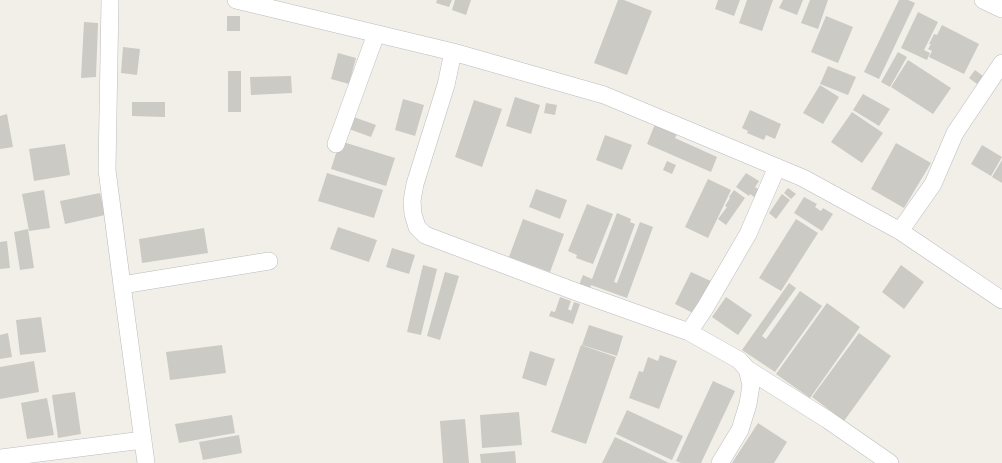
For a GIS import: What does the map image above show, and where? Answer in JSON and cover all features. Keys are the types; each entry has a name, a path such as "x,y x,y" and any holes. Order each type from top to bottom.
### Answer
{"street":[{"path":"110,0 107,170 146,463"},
{"path":"236,0 453,52 604,95 803,178 900,231 1002,300"},
{"path":"983,0 1002,9"},
{"path":"336,144 376,34"},
{"path":"453,52 446,85 415,184 412,201 413,214 417,227 425,235 689,332 739,360 747,369 828,420 890,463"},
{"path":"900,231 933,184 955,133 1002,63"},
{"path":"689,332 705,308 748,234 778,167"},
{"path":"122,285 269,261"},
{"path":"720,463 740,430 748,404 751,385 747,369"},
{"path":"0,458 143,440"}],"building":[{"path":"437,0 452,0 449,7 436,3"},
{"path":"455,0 471,0 466,15 452,10"},
{"path":"618,0 624,0 652,11 627,75 594,63"},
{"path":"718,0 740,0 734,16 715,9"},
{"path":"747,0 773,0 762,31 739,23"},
{"path":"783,0 803,0 797,15 779,8"},
{"path":"810,0 828,0 818,29 801,23"},
{"path":"899,0 908,0 915,3 879,79 864,72"},
{"path":"918,12 938,22 924,50 930,53 927,60 901,48"},
{"path":"227,16 240,16 240,31 227,31"},
{"path":"826,16 853,27 838,63 811,52"},
{"path":"84,22 98,23 96,77 81,78"},
{"path":"942,25 979,44 964,74 929,57 932,51 928,49 931,44 929,44 934,34 937,35"},
{"path":"123,47 140,49 137,75 121,73"},
{"path":"898,52 907,57 890,87 881,82"},
{"path":"338,53 356,58 349,84 331,79"},
{"path":"908,60 951,88 933,114 891,87"},
{"path":"828,66 856,77 848,95 820,84"},
{"path":"975,70 983,76 977,84 969,78"},
{"path":"228,71 241,71 241,112 228,112"},
{"path":"291,76 292,93 251,95 250,77"},
{"path":"820,85 839,97 823,124 803,113"},
{"path":"863,94 890,109 879,126 853,110"},
{"path":"515,97 540,105 531,134 506,126"},
{"path":"403,99 424,105 415,136 395,130"},
{"path":"474,100 502,109 482,167 455,157"},
{"path":"132,102 165,102 165,117 132,116"},
{"path":"546,103 557,105 555,115 544,113"},
{"path":"750,110 781,124 775,139 766,135 764,140 747,133 748,131 742,128"},
{"path":"852,112 883,133 862,163 831,142"},
{"path":"7,114 13,147 0,149 0,116"},
{"path":"351,116 376,125 371,137 346,128"},
{"path":"655,124 677,134 675,138 717,157 711,172 647,144"},
{"path":"605,135 632,145 622,170 596,160"},
{"path":"340,141 395,158 386,186 331,169"},
{"path":"896,143 931,163 904,208 871,189"},
{"path":"65,144 70,175 34,181 29,149"},
{"path":"982,145 1002,157 991,176 971,164"},
{"path":"1002,160 1002,183 992,177"},
{"path":"667,161 676,165 672,174 663,170"},
{"path":"327,173 383,190 374,218 318,201"},
{"path":"746,173 759,181 755,187 765,193 760,201 750,194 749,196 736,187"},
{"path":"708,179 731,190 708,238 685,227"},
{"path":"788,188 796,194 791,199 784,193"},
{"path":"536,189 567,200 560,219 529,207"},
{"path":"44,190 50,228 29,231 22,194"},
{"path":"734,190 745,198 726,225 718,219 727,207 725,206"},
{"path":"100,193 105,215 65,224 60,201"},
{"path":"782,194 790,200 776,219 769,213"},
{"path":"804,197 817,204 815,207 821,211 823,208 833,214 822,231 794,213"},
{"path":"587,204 613,214 593,264 576,258 577,255 568,251"},
{"path":"617,213 631,219 630,222 635,224 614,282 617,283 640,222 653,227 627,298 591,285 590,289 579,285 583,275 592,279"},
{"path":"523,219 564,234 550,272 509,257"},
{"path":"796,219 818,233 781,291 759,278"},
{"path":"338,227 377,240 369,262 330,249"},
{"path":"204,228 208,253 142,263 139,239"},
{"path":"28,229 34,268 20,270 14,232"},
{"path":"7,241 10,268 0,269 0,242"},
{"path":"392,248 415,255 409,274 386,267"},
{"path":"423,265 437,269 421,335 407,332"},
{"path":"901,265 924,282 904,309 882,292"},
{"path":"445,272 459,276 440,340 427,336"},
{"path":"691,272 713,282 697,315 675,304"},
{"path":"789,283 796,288 762,336 766,339 800,291 822,306 775,372 742,350"},
{"path":"560,297 571,301 568,309 571,311 574,302 580,304 573,324 549,316 551,311 555,312"},
{"path":"726,297 752,315 738,335 712,317"},
{"path":"827,303 860,327 810,398 776,374"},
{"path":"41,317 46,352 20,355 16,320"},
{"path":"589,325 623,336 617,356 582,345"},
{"path":"8,333 12,357 0,359 0,335"},
{"path":"859,333 891,356 844,421 812,397"},
{"path":"222,345 226,373 170,380 166,352"},
{"path":"581,345 616,357 586,444 551,432"},
{"path":"530,351 555,359 546,386 522,378"},
{"path":"660,355 677,361 659,409 629,398 639,371 643,372 648,357 658,361"},
{"path":"34,361 39,392 0,399 0,367"},
{"path":"713,381 735,391 701,463 681,463 676,461"},
{"path":"75,392 81,434 58,438 52,395"},
{"path":"47,398 54,435 27,439 21,403"},
{"path":"627,410 683,436 672,460 616,434"},
{"path":"519,412 522,445 482,448 480,415"},
{"path":"232,415 235,433 179,443 175,424"},
{"path":"465,419 469,463 443,463 440,421"},
{"path":"758,423 787,442 774,463 732,463"},
{"path":"239,435 242,453 203,460 199,442"},
{"path":"615,437 669,463 602,463"},
{"path":"515,451 516,463 481,463 480,454"}]}
